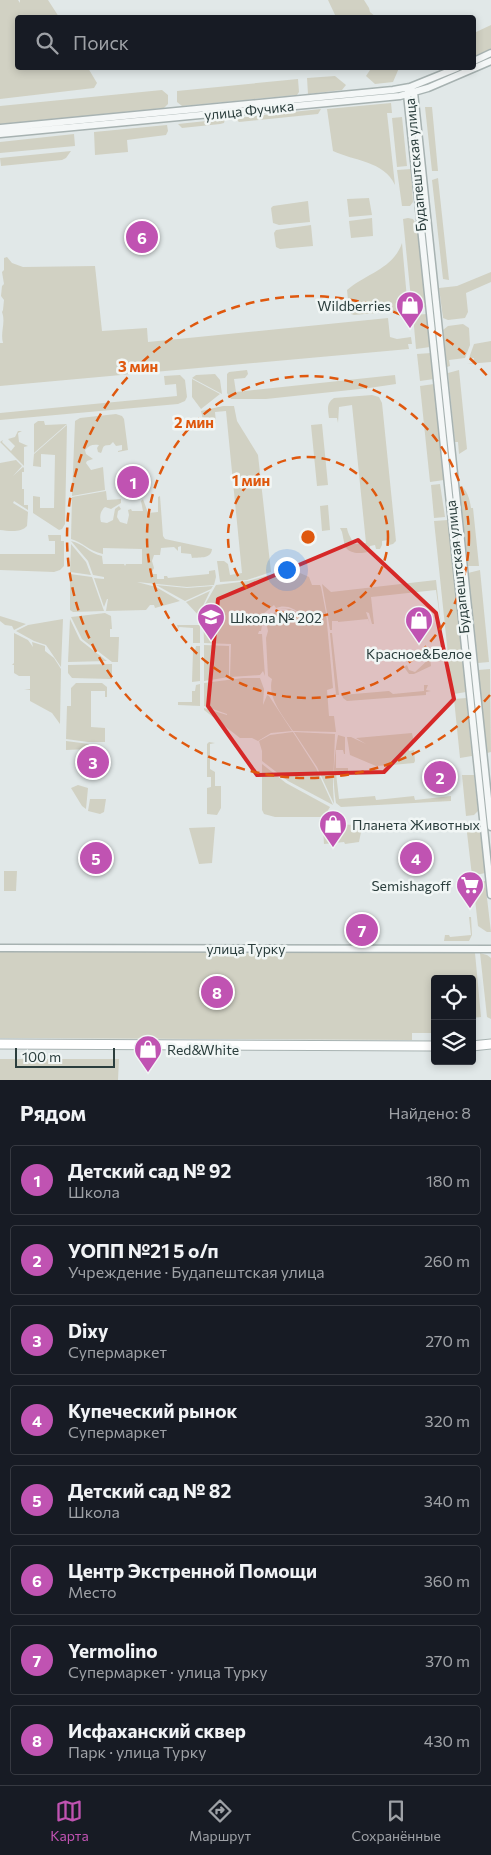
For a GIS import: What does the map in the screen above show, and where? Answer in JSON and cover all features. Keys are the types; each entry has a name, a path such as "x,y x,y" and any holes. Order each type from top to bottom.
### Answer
{"street":[{"path":"476,59 491,53"},
{"name":"улица Фучика","path":"476,67 491,61"},
{"name":"улица Фучика","path":"0,128 410,91 453,70"},
{"name":"улица Фучика","path":"0,134 410,91 467,70"},
{"name":"Будапештская улица","path":"410,91 491,827"},
{"name":"Будапештская улица","path":"410,91 491,895"},
{"name":"улица Турку","path":"0,948 491,949"},
{"path":"0,1044 431,1046"},
{"path":"476,1046 491,1044"}],"highlighted area":[{"path":"358,540 436,613 454,699 384,772 257,775 208,706 218,599"}],"shaded area":[{"path":"0,0 18,0 20,3 20,0 48,0 58,15 15,15 15,70 89,70 97,83 94,88 0,99"},
{"path":"328,0 364,0 374,15 335,15"},
{"path":"491,25 491,49 476,56 476,32"},
{"path":"370,70 398,70 393,82 375,84 366,76"},
{"path":"335,76 346,85 342,90 308,94 307,78"},
{"path":"298,79 299,92 297,95 182,106 177,102 177,91"},
{"path":"162,90 168,95 168,104 164,108 0,124 0,106"},
{"path":"391,103 392,113 387,113 395,185 384,171 376,166 333,151 327,109"},
{"path":"425,107 432,107 438,171 432,171"},
{"path":"321,109 318,114 239,122 236,119 236,118"},
{"path":"402,117 407,166 397,167 392,118"},
{"path":"225,119 224,123 220,124 182,128 178,124"},
{"path":"167,125 168,131 166,135 127,140 128,152 95,155 94,132"},
{"path":"74,134 75,146 0,153 0,142"},
{"path":"71,151 62,160 1,166 0,158"},
{"path":"411,169 413,202 410,206 402,206 397,170"},
{"path":"438,178 449,280 443,279 432,180"},
{"path":"369,198 372,215 349,217 347,199"},
{"path":"308,201 310,222 279,225 273,223 271,208 273,206"},
{"path":"372,218 373,236 351,238 349,221"},
{"path":"403,219 413,219 417,226 426,307 412,309"},
{"path":"311,225 313,246 280,249 276,247 274,233 276,230"},
{"path":"402,243 408,310 351,314 347,290 386,265 398,252"},
{"path":"7,257 12,263 23,267 95,266 102,331 147,328 148,342 388,318 390,337 397,339 411,337 412,344 408,344 409,349 0,386 0,343 3,343 2,312 4,300 1,296 4,284 2,272 4,270 4,258"},
{"path":"491,272 491,282 466,293 468,312 465,318 448,320 443,318 439,288 457,286"},
{"path":"427,314 430,347 416,349 413,315"},
{"path":"463,324 469,328 470,345 465,358 449,360 450,366 447,367 443,330 448,326"},
{"path":"491,341 491,362 467,364 473,363 474,358 469,358 474,344"},
{"path":"431,353 434,379 420,381 417,354"},
{"path":"247,370 248,374 245,378 234,379 236,392 395,375 396,384 266,399 231,399 227,393 227,374 229,372"},
{"path":"459,370 467,449 459,454 458,442 455,442 448,373"},
{"path":"215,374 220,380 222,394 192,378 196,375"},
{"path":"180,375 185,380 187,397 185,401 178,404 0,420 0,413 177,396 176,384 165,385 164,376"},
{"path":"192,379 220,394 201,409 192,397"},
{"path":"434,384 444,480 430,482 420,386"},
{"path":"372,395 379,397 382,403 396,541 389,545 388,540 382,541 380,549 376,549 375,545 370,546 369,552 356,553 345,547 340,528 347,528 353,544 366,543 352,405 339,407 338,423 337,418 329,418 328,407 334,398"},
{"path":"223,406 234,406 237,421 258,455 271,572 247,580 220,582 217,561 224,561 228,564 230,575 242,573 226,411 215,412 216,423 204,425 201,411"},
{"path":"116,414 124,419 128,450 118,452 122,450 122,445 116,446 113,442 110,445 104,446 101,453 98,452 97,448 99,445 88,447 85,450 86,454 93,459 86,463 91,470 103,467 105,490 72,496 75,421 80,418"},
{"path":"38,421 44,421 45,425 67,424 34,453 34,424"},
{"path":"322,424 328,485 317,486 311,425"},
{"path":"67,425 65,524 59,530 33,513 33,496 40,497 40,508 54,508 55,455 41,454 41,467 33,466 34,454"},
{"path":"18,431 22,431 18,433 19,442 28,446 24,447 24,466 0,442 3,440 2,442 11,451 15,446 8,439 15,437"},
{"path":"16,460 22,466 13,476 24,468 24,472 22,472 22,489 24,489 24,505 28,505 28,510 14,501 13,503 28,512 27,526 18,531 0,530 0,463"},
{"path":"440,484 445,517 434,518 431,485"},
{"path":"459,485 466,491 471,508 473,508 479,566 468,566"},
{"path":"106,491 107,500 121,499 121,503 111,509 105,507 101,511 101,522 107,523 113,520 115,509 119,506 121,509 118,511 117,517 120,522 127,524 128,510 143,511 141,501 143,499 148,513 158,512 158,497 160,496 163,536 165,539 212,549 208,556 192,558 191,554 181,553 181,546 178,547 178,551 174,547 161,548 160,555 154,555 152,561 154,568 151,574 157,574 157,579 164,579 164,576 168,578 209,574 209,571 215,570 214,585 187,587 137,582 156,587 180,601 155,608 154,605 150,605 146,610 106,611 108,599 104,607 94,578 104,579 104,577 93,575 88,561 71,541 102,556 103,564 124,564 125,566 126,564 142,564 142,549 103,548 103,554 93,551 71,539 72,497"},
{"path":"328,505 330,530 322,531 320,506"},
{"path":"448,520 466,692 454,694 452,693 434,521"},
{"path":"48,535 61,535 61,541 64,541 64,566 60,570 54,572 0,570 0,554 55,554 55,541 49,541"},
{"path":"71,544 86,562 91,575 70,572"},
{"path":"291,569 309,577 312,585 320,585 321,587 326,613 333,688 327,690 329,716 334,716 336,732 293,731 274,700 271,686 272,679 268,676 266,638 268,631 266,622 277,610 294,612 278,608 290,609 301,614 292,608 279,607 276,608 274,605 257,619 259,623 261,619 263,620 261,631 258,634 262,634 265,676 263,671 260,675 230,677 231,644 204,643 203,608 216,585 248,581"},
{"path":"480,570 489,662 478,663 468,573"},
{"path":"70,574 92,577 104,611 73,612 70,610"},
{"path":"436,580 441,625 436,590 371,597 374,624 372,624 369,613 366,612 370,624 368,619 332,621 332,630 330,630 322,584 331,592"},
{"path":"156,585 187,588 213,586 211,589 185,601"},
{"path":"210,591 202,608 201,618 186,602"},
{"path":"105,613 111,616 112,629 110,629 110,637 119,637 118,662 112,662 82,639 71,617"},
{"path":"0,616 26,624 14,630 12,626 5,625 0,621"},
{"path":"63,619 61,667 46,645 16,631 28,625"},
{"path":"70,619 80,640 107,661 68,662"},
{"path":"177,625 200,625 200,643 193,643 193,628 179,627 177,630"},
{"path":"14,633 28,640 33,647 32,642 45,646 45,651 54,658 61,669 60,724 52,713 30,701 30,690 24,690 30,689 30,676 19,676 14,673 14,665 12,665 14,663"},
{"path":"330,633 332,633 339,695 336,695"},
{"path":"204,645 229,646 229,677 204,681"},
{"path":"196,646 200,646 200,681 192,682 193,651 195,651"},
{"path":"429,647 433,654 430,657 431,666 414,674 409,674 404,667 407,665 409,670 415,672 430,658 423,648"},
{"path":"112,664 112,679 72,678 68,673 68,665"},
{"path":"490,669 491,752 487,753 478,670"},
{"path":"243,678 260,678 264,689 263,705 267,695 269,696 292,731 271,733 258,741 252,738 240,738 204,710 204,708 227,715 204,706 204,683"},
{"path":"76,683 102,683 107,687 107,697 105,697 105,691 91,691 91,727 105,728 105,742 66,739 67,706 71,706 71,688"},
{"path":"200,684 200,706 178,705 178,702 192,702 192,691 195,691 196,685"},
{"path":"424,685 428,685 426,690 431,691 426,692 426,695 347,701 342,695 389,691 393,694 424,691"},
{"path":"466,698 472,756 460,758 454,699"},
{"path":"293,732 316,768 333,805 288,781 262,761 259,741 270,735"},
{"path":"294,732 335,734 334,804 317,767"},
{"path":"412,733 414,743 408,744 409,751 414,750 414,763 392,765 391,759 391,765 376,766 350,755 347,737 366,744 356,738"},
{"path":"338,735 345,737 345,754 343,750 336,750"},
{"path":"66,741 89,744 89,749 66,750"},
{"path":"209,742 215,743 210,744 210,769 215,772 215,786 221,786 221,808 217,815 207,814 207,788 211,787 211,777 207,777 207,744"},
{"path":"336,752 336,768 348,768 348,772 336,773 339,799 375,796 376,800 414,796 415,800 451,796 451,801 341,807 336,803 334,786"},
{"path":"262,764 286,783 330,807 324,817 275,817 264,814 262,810"},
{"path":"462,775 474,775 478,811 474,815 466,816"},
{"path":"78,785 88,788 86,809 82,806 71,788"},
{"path":"90,799 106,799 104,812 100,814 88,811"},
{"path":"329,824 357,825 361,832 359,842 324,844 323,827"},
{"path":"466,824 480,830 485,873 472,876"},
{"path":"215,827 212,863 199,864 189,828"},
{"path":"4,871 17,871 16,891 4,891"},
{"path":"485,881 491,932 487,932 478,926 473,882"},
{"path":"469,917 471,917 472,935 469,941 444,941 445,935 450,937 471,935"},
{"path":"0,951 475,953 481,1017 476,1018 476,975 431,975 431,1033 412,1033 412,1040 0,1038"},
{"path":"480,953 491,958 491,1019 487,1017"},
{"path":"0,1059 119,1059 118,1080 0,1080"}],"place":[{"name":"Центр Экстренной Помощи","path":"142,237"},
{"name":"Wildberries","path":"410,329"},
{"name":"Детский сад № 92","path":"133,482"},
{"name":"Школа № 202","path":"211,641"},
{"name":"Красное&Белое","path":"419,644"},
{"name":"Dixy","path":"93,762"},
{"name":"УОПП №21 5 о/п","path":"440,777"},
{"name":"Планета Животных","path":"333,848"},
{"name":"Детский сад № 82","path":"96,858"},
{"name":"Купеческий рынок","path":"416,858"},
{"name":"Semishagoff","path":"470,909"},
{"name":"Yermolino","path":"362,930"},
{"name":"Исфаханский сквер","path":"217,992"},
{"name":"Red&White","path":"148,1073"}]}
